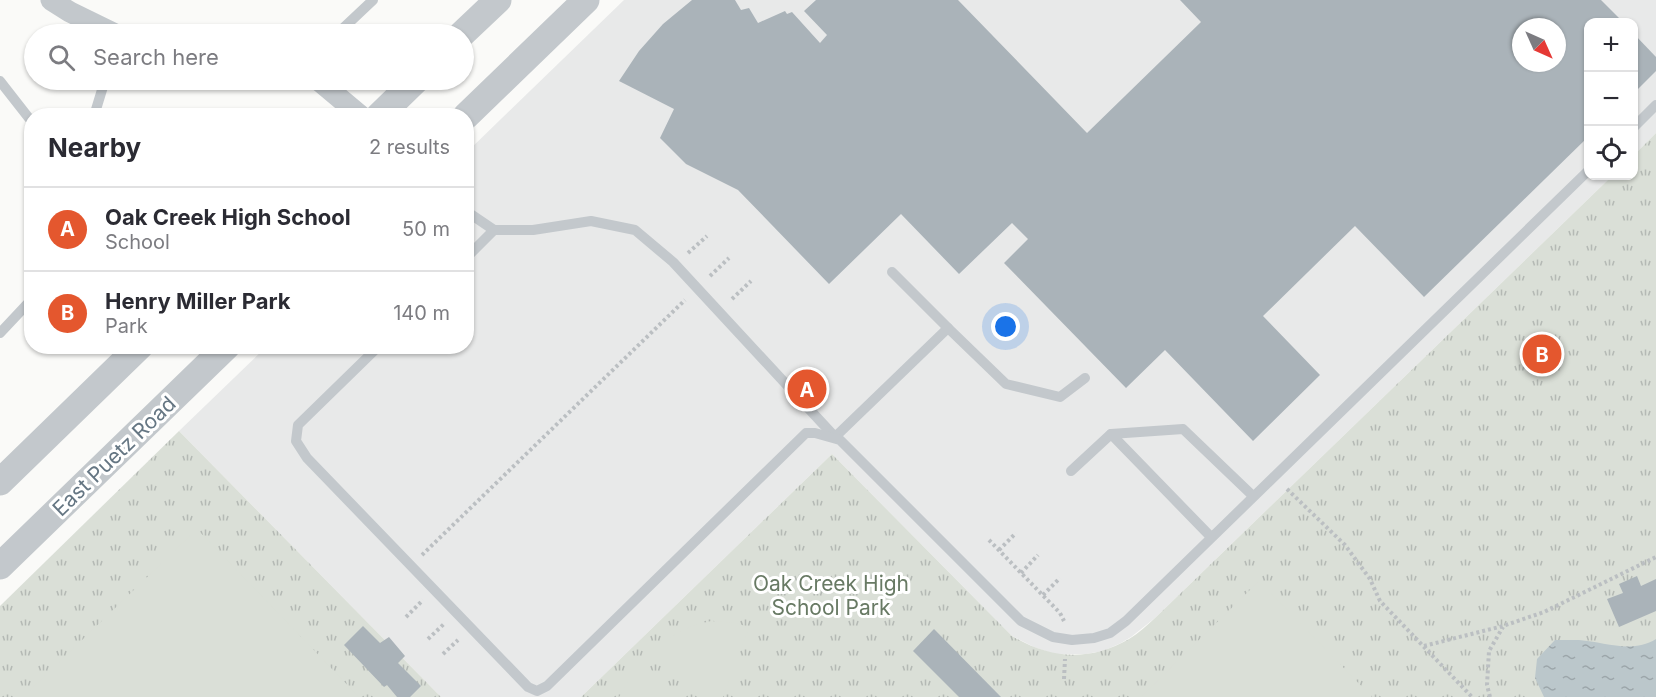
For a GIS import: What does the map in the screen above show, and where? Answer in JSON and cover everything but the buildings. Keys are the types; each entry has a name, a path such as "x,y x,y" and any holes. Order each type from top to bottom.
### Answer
{"street":[{"path":"51,0 95,24"},
{"path":"473,24 498,0"},
{"path":"474,108 586,0"},
{"path":"330,90 351,108"},
{"path":"387,108 406,90"},
{"path":"0,482 132,354"},
{"name":"East Puetz Road","path":"0,566 219,354"}],"lane":[{"path":"348,24 373,0"},
{"path":"0,81 24,112"},
{"path":"96,108 102,90"},
{"path":"1635,126 1656,105"},
{"path":"474,216 494,230 533,230 591,221 635,230 673,262 835,437 1021,621 1053,637 1072,640 1094,638 1110,633 1126,621 1584,175"},
{"path":"474,250 494,230"},
{"path":"892,272 1006,384 1060,397 1085,378"},
{"path":"0,333 24,308"},
{"path":"835,437 948,328"},
{"path":"371,354 298,425 297,441 307,458 528,687 537,691 547,686 806,434 815,433 835,437"},
{"path":"1071,471 1111,434 1183,429 1253,496"},
{"path":"1111,434 1211,537"}],"path":[{"path":"673,262 707,236"},
{"path":"710,276 729,258"},
{"path":"719,312 751,281"},
{"path":"429,548 686,300"},
{"path":"1273,477 1345,545 1370,579 1380,601 1472,697"},
{"path":"999,550 1016,533"},
{"path":"989,540 1060,613 1065,621"},
{"path":"1021,573 1038,555"},
{"path":"1424,646 1503,626 1544,612 1656,557"},
{"path":"1043,595 1060,578"},
{"path":"1490,697 1487,685 1489,651 1503,626"},
{"path":"1064,680 1065,659"}],"shaded area":[{"path":"624,0 1656,0 1656,133 1638,151 1638,18 1584,18 1584,180 1608,180 1155,618 1121,643 1103,651 1086,654 1054,654 1012,636 832,454 581,697 441,697 179,431 259,354 474,354 474,145"}],"green space":[{"name":"Oak Creek High School Park","path":"1656,133 1656,697 581,697 832,454 1012,636 1041,649 1070,655 1099,651 1129,639 1155,618 1608,180 1638,180 1638,151"},
{"path":"179,431 441,697 0,697 0,606"},
{"path":"197,529 359,697 23,697"},
{"path":"1259,581 1372,697 1141,697"},
{"path":"711,621 737,623 749,628 723,697 709,697 658,648 683,630"},
{"path":"646,663 672,697 619,697 628,682"}],"water":[{"path":"1656,639 1656,697 1544,697 1535,678 1537,659 1555,640 1637,646"}],"place":[{"name":"Henry Miller Park","path":"1542,354"},
{"name":"Oak Creek High School","path":"807,389"}]}
